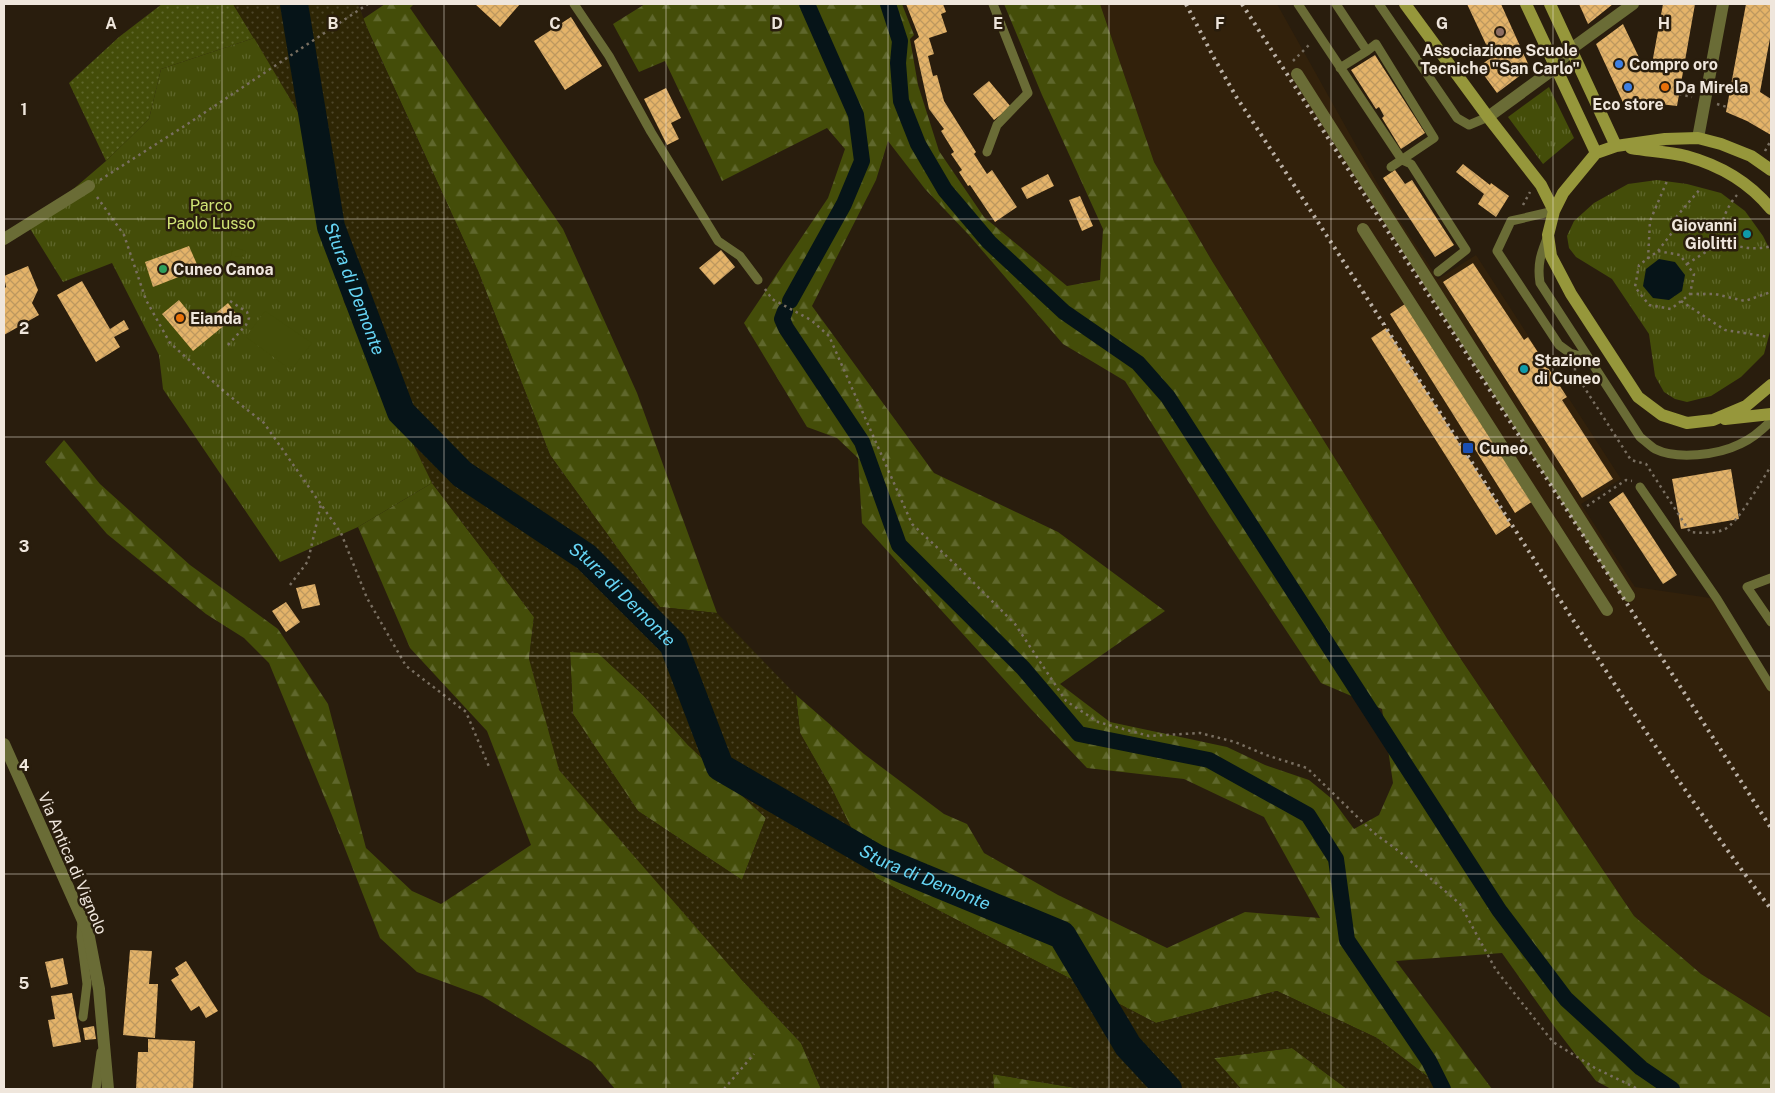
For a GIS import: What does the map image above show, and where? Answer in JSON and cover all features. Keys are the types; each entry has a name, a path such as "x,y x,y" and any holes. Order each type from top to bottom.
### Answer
{"main road":[{"path":"1404,4 1541,185 1554,211"},
{"path":"1526,4 1596,153"},
{"path":"1550,4 1616,146"},
{"path":"1771,170 1751,156 1721,144 1698,138 1666,139 1616,146 1596,153 1563,193 1554,211 1548,236 1551,256 1570,294 1638,397 1662,415 1688,423 1771,414"},
{"path":"1616,146 1685,156 1715,166 1746,184 1758,193 1771,208"},
{"path":"1713,420 1746,406 1771,385"}],"street":[{"path":"1488,117 1555,68 1571,50 1633,4"},
{"path":"1698,138 1723,4"},
{"path":"1297,74 1629,596"},
{"path":"4,239 89,186"},
{"path":"1363,229 1608,610"},
{"name":"Via Antica di Vignolo","path":"4,744 88,932 99,989 108,1089"}],"lane":[{"path":"574,4 609,56 651,132 718,241 740,256 758,280"},
{"path":"987,152 996,125 1028,93 994,4"},
{"path":"1298,4 1402,160 1411,164 1466,250 1438,272"},
{"path":"1336,4 1367,51"},
{"path":"1378,4 1457,118 1469,125 1488,117"},
{"path":"1340,68 1376,44 1434,138 1391,166"},
{"path":"1554,211 1511,221 1497,251 1560,344 1570,353 1589,359"},
{"path":"1548,236 1540,256 1538,271 1540,283 1640,437 1655,449 1668,453 1702,454 1740,444 1757,434 1771,421"},
{"path":"1640,487 1717,599 1771,687"},
{"path":"1771,578 1747,587 1771,622"},
{"path":"82,920 81,937 88,984 83,1017"},
{"path":"96,1089 100,1054 104,1046"}],"path":[{"path":"368,4 186,125 89,186 124,235 146,300 170,343 226,393 264,422 341,533 367,598 406,666 466,712 490,769"},
{"path":"1297,74 1293,68 1293,61 1307,49 1317,32"},
{"path":"1759,162 1771,140"},
{"path":"1648,259 1650,222 1668,181"},
{"path":"1746,184 1732,201 1726,213 1722,228 1726,239 1751,249 1771,246"},
{"path":"1701,188 1677,216 1674,230 1658,251 1639,265 1636,287 1646,302 1649,305 1671,309 1690,294 1715,294 1745,301 1771,292"},
{"path":"1687,264 1726,239"},
{"path":"1658,251 1680,255 1687,264 1694,274 1690,294"},
{"path":"758,280 772,299 811,320 828,336 912,524 956,564 1015,624 1066,701 1098,722 1149,736 1200,733 1235,742 1266,756 1307,768 1374,833 1400,852 1460,904 1496,970 1553,1042 1595,1068 1638,1089"},
{"path":"228,345 250,318 247,312 230,301"},
{"path":"1681,301 1725,330 1769,337"},
{"path":"1570,353 1574,362 1575,373 1614,435 1632,460 1646,464 1690,532 1726,529 1741,512 1771,466"},
{"path":"290,585 308,561 322,504"},
{"path":"724,1089 754,1054"}],"shaded area":[{"path":"1100,4 1277,4 1390,206 1438,279 1476,255 1621,479 1581,504 1635,587 1717,599 1771,687 1771,1018 1701,974 1634,916 1448,640 1212,261 1154,162"},
{"path":"1659,259 1675,262 1685,275 1682,291 1669,300 1653,298 1643,286 1646,269"}],"green space":[{"path":"162,4 233,4 254,38 161,69 149,119 106,161 69,83 119,37"},
{"path":"385,4 414,4 410,8 563,229 637,393 717,613 660,607 550,455 478,271 363,19"},
{"path":"645,4 902,4 914,35 910,39 918,85 939,151 984,217 1067,286 1100,280 1103,229 1042,95 1004,4 1100,4 1154,162 1212,261 1448,640 1634,916 1701,974 1771,1018 1771,1089 1611,1089 1596,1081 1502,953 1396,961 1492,1089 1444,1089 1377,1038 1277,991 1156,1023 876,878 832,789 800,733 796,695 864,754 944,814 967,824 984,853 1058,895 1167,948 1245,912 1320,918 1264,817 1184,779 1087,768 862,523 858,458 837,438 807,427 744,323 828,198 845,149 827,128 722,181 665,61 639,72 613,24","holes":["888,141 925,189 968,234 1063,344 1125,381 1210,516 1321,683 1382,709 1393,783 1379,815 1354,829 1332,799 1309,780 1265,765 1227,747 1110,722 1060,684 1165,611 1058,532 934,473 812,306 876,180"]},
{"name":"Parco Paolo Lusso","path":"254,38 302,119 344,302 432,483 358,527 280,562 163,389 159,355 112,263 63,282 29,227 106,161 149,119 161,69"},
{"path":"1549,87 1574,138 1543,164 1508,117"},
{"path":"1657,180 1687,184 1721,193 1745,211 1763,236 1771,252 1771,328 1764,354 1741,377 1711,396 1687,402 1675,399 1664,392 1655,376 1649,334 1612,279 1576,257 1569,248 1567,236 1574,221 1594,203 1628,184"},
{"path":"233,247 246,251 245,257 235,256 235,264 246,267 244,273 228,270"},
{"path":"265,311 312,343 291,370 246,337"},
{"path":"64,440 100,484 190,565 278,629 328,704 366,848 412,891 441,904 531,845 487,731 410,648 358,527 432,483 534,617 529,659 741,979 801,1043 821,1089 615,1089 592,1062 482,996 417,972 380,938 269,663 244,638 206,614 107,534 45,462"},
{"path":"570,652 598,653 643,695 688,745 766,818 742,880 638,811 573,714"},
{"path":"1292,1048 1347,1089 1241,1089 1214,1058"},
{"path":"992,1074 1082,1089 994,1089"}],"sand":[{"path":"233,4 358,4 369,33 478,271 550,455 660,607 717,613 796,695 800,733 832,789 876,878 1156,1023 1277,991 1377,1038 1444,1089 1347,1089 1292,1048 1214,1058 1241,1089 1082,1089 993,1074 994,1089 821,1089 801,1043 741,979 559,770 529,659 534,617 432,483 344,302 302,119","holes":["570,652 598,653 643,695 688,745 766,818 742,880 638,811 573,714"]}],"building":[{"path":"475,4 520,4 500,27"},
{"path":"906,4 943,4 946,12 941,14 947,32 929,38 934,54 928,56 933,76 937,75 944,101 976,152 974,154 987,174 992,170 1017,207 995,222 959,172 962,170 951,154 954,152 941,131 944,129 929,109 914,41 919,37"},
{"path":"1467,4 1501,4 1530,68 1497,93 1478,67 1492,57"},
{"path":"1579,4 1613,4 1588,24"},
{"path":"1663,4 1695,4 1677,106 1660,104 1626,109 1596,44 1623,24 1645,70 1651,69"},
{"path":"1746,4 1771,4 1771,33 1760,92 1771,99 1771,135 1747,121 1726,112"},
{"path":"571,17 602,66 565,90 534,41"},
{"path":"1375,55 1425,133 1401,149 1382,118 1384,116 1379,107 1376,109 1351,70"},
{"path":"989,81 1011,107 994,120 973,94"},
{"path":"666,88 681,118 671,123 679,139 667,145 644,99"},
{"path":"1463,164 1490,185 1491,183 1509,196 1496,217 1478,204 1484,194 1456,172"},
{"path":"1395,170 1405,184 1412,180 1454,245 1435,257 1383,178"},
{"path":"1048,174 1054,186 1027,199 1021,188"},
{"path":"1080,196 1093,226 1082,231 1069,200"},
{"path":"189,246 199,269 153,287 145,262"},
{"path":"721,250 735,267 714,285 699,268"},
{"name":"Stazione di Cuneo","path":"1473,263 1524,340 1528,337 1567,397 1562,400 1613,479 1582,498 1443,282"},
{"path":"28,266 38,290 32,303 39,315 4,335 4,289 6,287 4,276"},
{"path":"82,281 110,329 124,320 129,329 114,337 120,347 96,362 57,295"},
{"path":"179,300 200,326 228,303 237,315 193,351 162,314"},
{"path":"1411,300 1536,499 1515,513 1390,314"},
{"path":"1386,328 1511,525 1496,535 1371,338"},
{"path":"1731,469 1739,519 1681,529 1672,479"},
{"path":"1623,492 1677,575 1663,584 1609,502"},
{"path":"315,584 320,605 302,609 296,588"},
{"path":"286,602 300,622 286,632 272,611"},
{"path":"130,950 152,951 149,984 158,984 155,1038 123,1035"},
{"path":"63,958 68,984 51,988 45,962"},
{"path":"186,961 218,1011 206,1018 199,1006 191,1011 171,980 179,975 175,968"},
{"path":"72,993 81,1042 53,1047 48,1020 55,1019 51,996"},
{"path":"94,1026 96,1039 85,1040 83,1028"},
{"path":"148,1039 195,1041 193,1089 136,1089 138,1052 148,1052"}],"waterway":[{"name":"Stura di Demonte","path":"294,4 331,227 401,412 462,474 586,557 673,644 720,767 878,859 1062,935 1128,1046 1168,1089"},
{"path":"790,301 844,204 862,161 856,115 807,4"},
{"path":"888,4 900,41 898,63 901,101 918,144 945,190 989,242 1064,312 1138,363 1168,397 1499,910 1566,999 1641,1068 1672,1089"},
{"path":"785,311 782,319 786,328 862,442 899,545 1023,668 1079,734 1209,760 1308,815 1336,859 1347,940 1429,1061 1443,1089"}],"railway":[{"path":"1186,4 1237,98 1573,620 1683,787 1771,909"},
{"path":"1242,4 1771,828"}],"place":[{"name":"Associazione Scuole Tecniche \"San Carlo\"","path":"1500,32"},
{"name":"Compro oro","path":"1619,64"},
{"name":"Eco store","path":"1628,87"},
{"name":"Da Mirela","path":"1665,87"},
{"name":"Giovanni Giolitti","path":"1747,234"},
{"name":"Cuneo Canoa","path":"163,269"},
{"name":"Eianda","path":"180,318"},
{"name":"Stazione di Cuneo","path":"1524,369"},
{"name":"Cuneo","path":"1468,448"}]}
